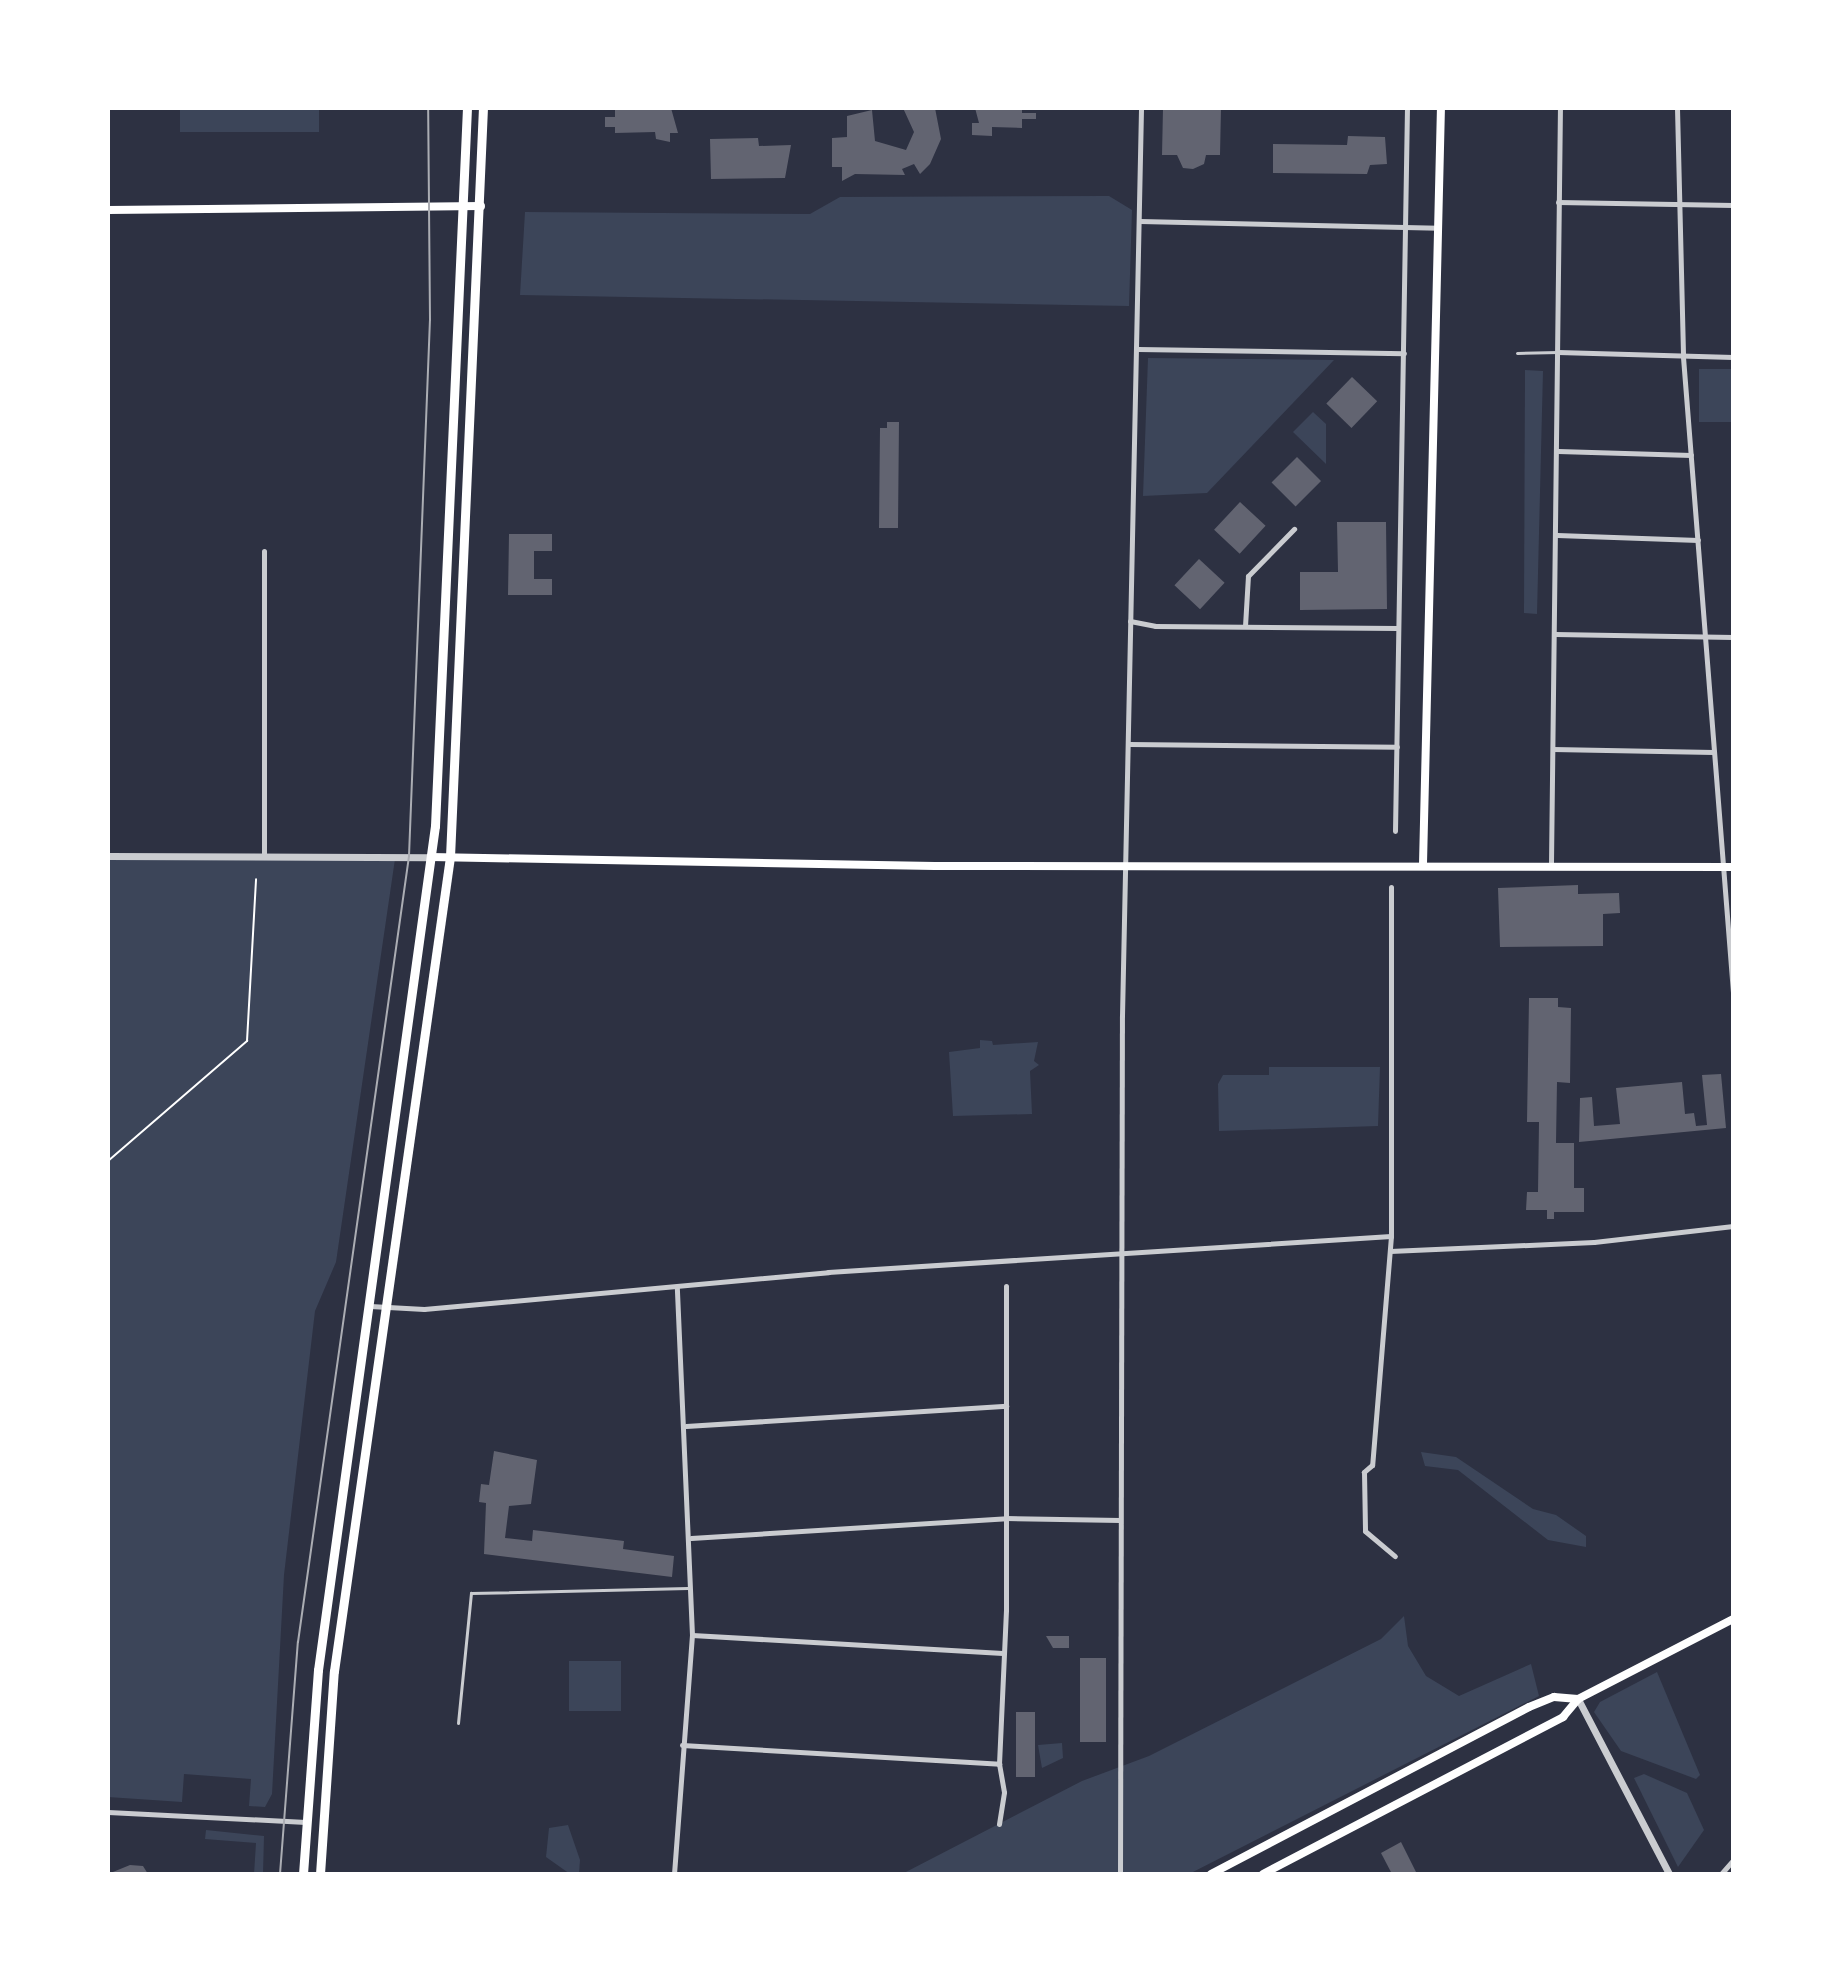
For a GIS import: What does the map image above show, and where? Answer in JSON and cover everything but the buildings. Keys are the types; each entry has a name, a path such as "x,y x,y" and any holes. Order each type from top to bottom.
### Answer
{"main road":[{"path":"303,1874 318,1670 431,857 453,360 466,206 467,108"},
{"path":"320,1874 334,1671 450,857 483,108"},
{"path":"1423,864 1441,108"},
{"path":"108,210 481,206"},
{"path":"431,857 1124,865 1551,863 1728,867"},
{"path":"1263,1874 1563,1717 1578,1699 1733,1619"},
{"path":"1211,1874 1529,1707 1554,1697 1578,1699"},
{"path":"306,1822 323,1822"}],"street":[{"path":"1120,1874 1124,865 1141,108"},
{"path":"1395,831 1407,108"},
{"path":"1551,863 1560,108"},
{"path":"1677,108 1683,357 1713,752 1728,867 1733,992"},
{"path":"1558,202 1733,205"},
{"path":"1140,221 1438,228"},
{"path":"1137,349 1404,353"},
{"path":"1558,352 1733,357"},
{"path":"1558,451 1691,455"},
{"path":"1245,626 1248,576 1294,529"},
{"path":"1557,535 1698,540"},
{"path":"264,551 268,667 264,856"},
{"path":"1130,621 1398,628"},
{"path":"1555,634 1733,637"},
{"path":"1129,744 1397,747"},
{"path":"1553,749 1713,752"},
{"path":"108,856 431,857"},
{"path":"1391,887 1391,1236 1372,1465 1364,1472 1365,1531 1395,1556"},
{"path":"1390,1251 1594,1242 1733,1226"},
{"path":"370,1306 388,1309 828,1272 1391,1236"},
{"path":"999,1824 1004,1792 999,1764 1006,1518 1006,1286"},
{"path":"674,1874 692,1635 691,1538 677,1287"},
{"path":"686,1426 1006,1406"},
{"path":"691,1538 1006,1518 1120,1520"},
{"path":"692,1635 1002,1653"},
{"path":"1578,1699 1669,1874"},
{"path":"682,1745 999,1764"},
{"path":"108,1812 306,1822"},
{"path":"1721,1874 1733,1860"}],"lane":[{"path":"1517,353 1558,352"},
{"path":"458,1723 471,1593 692,1588"}],"path":[{"path":"108,1161 247,1041 256,879"}],"shaded area":[{"path":"180,108 319,108 319,132 180,132"},
{"path":"1109,196 1132,210 1129,306 520,295 525,212 810,214 840,197"},
{"path":"1148,358 1334,360 1207,493 1143,496"},
{"path":"1699,369 1733,369 1733,422 1699,422"},
{"path":"1525,370 1543,371 1537,614 1524,613"},
{"path":"1313,412 1326,424 1326,464 1293,432"},
{"path":"108,856 395,859 336,1262 315,1311 284,1575 272,1794 265,1807 249,1806 251,1779 184,1774 182,1802 108,1797"},
{"path":"980,1040 992,1041 993,1045 1038,1042 1034,1061 1039,1065 1030,1071 1032,1114 953,1116 949,1052 980,1048"},
{"path":"1269,1067 1380,1067 1378,1126 1219,1131 1218,1084 1223,1075 1269,1075"},
{"path":"1421,1452 1456,1457 1533,1509 1556,1515 1586,1536 1586,1547 1548,1540 1458,1470 1425,1466"},
{"path":"1404,1616 1408,1646 1426,1676 1459,1696 1531,1664 1539,1696 1189,1874 902,1874 1082,1781 1149,1756 1381,1639"},
{"path":"569,1661 621,1661 621,1711 569,1711"},
{"path":"1657,1672 1700,1775 1696,1779 1621,1751 1594,1712 1600,1702"},
{"path":"1062,1743 1063,1758 1042,1768 1038,1745"},
{"path":"1644,1774 1687,1793 1704,1830 1678,1867 1634,1778"},
{"path":"568,1825 580,1860 579,1874 570,1874 546,1857 549,1828"},
{"path":"206,1830 264,1836 263,1874 254,1874 256,1843 205,1839"}],"tram line":[{"path":"280,1874 298,1642 409,856 430,320 428,108"}]}
